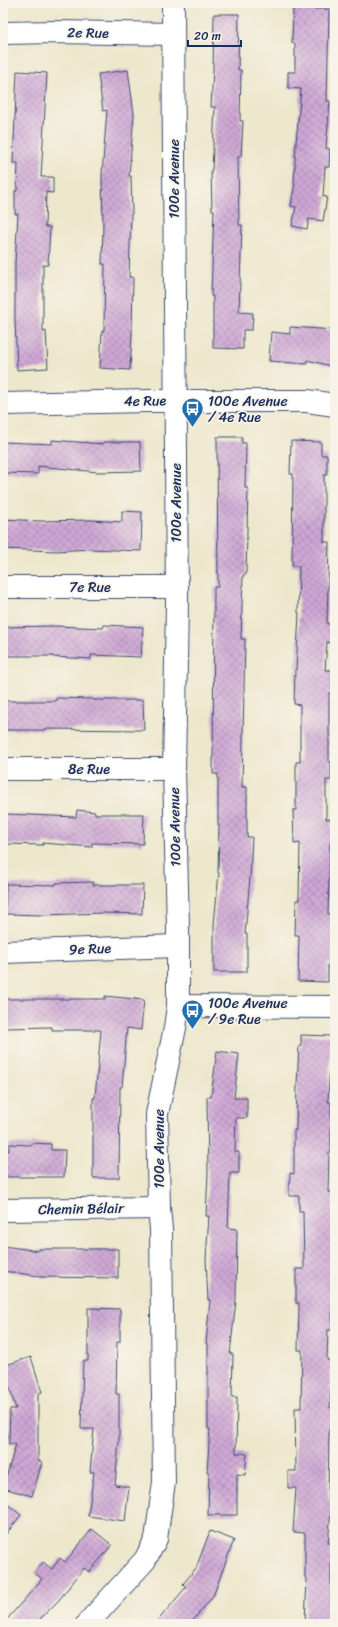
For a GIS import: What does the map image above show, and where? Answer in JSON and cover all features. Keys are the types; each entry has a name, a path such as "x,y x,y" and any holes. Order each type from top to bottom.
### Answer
{"street":[{"name":"100e Avenue","path":"87,1624 145,1560 156,1538 164,1482 161,1229 159,1208 157,1114 175,1028 178,1006 174,769 177,587 173,3"},
{"name":"2e Rue","path":"3,33 56,32 173,34"},
{"name":"4e Rue","path":"3,404 176,401 307,401 335,405"},
{"name":"7e Rue","path":"3,586 177,587"},
{"name":"8e Rue","path":"3,769 174,769"},
{"name":"9e Rue","path":"3,952 178,946"},
{"path":"178,1006 335,1007"},
{"name":"Chemin Bélair","path":"3,1210 159,1208"}],"building":[{"path":"293,9 329,9 327,101 330,101 326,148 330,149 329,167 325,167 323,196 327,197 323,221 309,219 307,229 292,226 296,207 291,206 295,183 296,143 301,89 288,88 288,72 295,72 295,43 292,43"},
{"path":"214,14 239,14 238,70 241,70 240,121 243,121 241,157 238,157 239,225 242,225 239,312 253,313 252,330 243,330 243,349 213,348 213,296 211,296 214,210 212,210 211,170 215,107 211,107"},
{"path":"128,70 134,114 129,176 131,176 132,214 129,277 133,277 130,370 100,368 102,331 104,331 105,264 102,264 102,174 107,110 103,111 98,74"},
{"path":"17,71 47,73 41,177 53,177 53,193 46,192 45,227 50,227 48,265 43,265 43,332 46,331 48,368 17,370 15,263 18,214 15,214 15,191 17,191 18,163 13,163"},
{"path":"290,327 335,330 335,367 307,360 307,364 269,361 271,332 290,334"},
{"path":"217,437 242,437 242,443 246,443 245,488 248,488 246,575 243,575 241,639 245,639 242,787 247,787 247,837 252,837 245,934 247,934 247,972 214,972 214,924 219,873 218,774 213,774 214,587 218,587"},
{"path":"52,440 103,444 103,442 140,442 141,471 98,472 38,466 38,474 3,473 3,442 52,444"},
{"path":"291,441 321,442 321,455 327,455 327,475 324,475 324,542 329,542 327,624 332,624 331,643 327,642 325,670 332,670 332,693 329,693 329,762 331,762 331,780 326,780 326,819 331,819 332,843 330,843 328,914 334,914 333,964 328,964 328,982 298,981 299,935 295,935 296,900 299,900 300,843 294,844 293,810 296,810 296,762 300,762 300,705 294,704 299,613 299,566 292,566 293,474 290,474"},
{"path":"122,511 142,512 141,551 91,549 56,551 3,549 3,519 39,521 91,520 122,522"},
{"path":"104,625 143,627 141,657 91,655 91,659 53,656 5,656 5,627 54,626 103,628"},
{"path":"56,698 143,700 144,730 6,730 6,701 56,701"},
{"path":"77,810 95,812 95,814 144,814 143,844 92,843 92,847 43,843 43,845 5,844 6,814 76,817"},
{"path":"93,882 93,885 143,885 142,914 5,914 6,884 56,885 56,883"},
{"path":"105,996 144,1000 141,1030 127,1028 122,1087 120,1087 119,1178 93,1178 93,1098 95,1098 101,1030 52,1030 52,1027 3,1028 3,999 105,999"},
{"path":"301,1035 331,1036 328,1102 331,1102 331,1152 329,1152 328,1192 334,1192 334,1212 332,1330 328,1330 327,1360 331,1361 330,1408 333,1408 333,1429 329,1429 328,1500 332,1500 328,1543 331,1543 331,1622 305,1622 307,1578 305,1578 305,1533 293,1532 296,1488 288,1488 288,1471 296,1471 295,1408 301,1408 302,1350 298,1350 299,1303 296,1303 296,1269 304,1269 303,1211 299,1211 299,1196 289,1196 290,1173 294,1174 294,1130 296,1130 299,1046 301,1047"},
{"path":"217,1051 239,1054 234,1098 247,1098 247,1118 236,1118 235,1152 239,1152 239,1173 230,1173 228,1228 237,1229 236,1300 230,1354 233,1354 232,1397 237,1397 236,1453 247,1454 245,1475 237,1474 237,1515 208,1515 209,1472 207,1472 210,1429 208,1429 208,1344 206,1344 210,1300 208,1300 206,1259 209,1216 206,1216 208,1172 207,1097 211,1097"},
{"path":"31,1143 51,1144 51,1150 65,1150 64,1177 3,1177 3,1151 9,1151 9,1144 31,1145"},
{"path":"3,1246 39,1251 39,1249 118,1249 118,1278 39,1277 3,1271"},
{"path":"88,1308 120,1309 120,1342 117,1342 116,1394 119,1394 119,1441 115,1485 129,1487 125,1521 88,1516 94,1472 90,1472 94,1429 81,1429 83,1361 88,1361"},
{"path":"31,1357 42,1392 38,1394 38,1461 42,1462 32,1496 3,1488 16,1444 9,1444 10,1409 16,1409 3,1366"},
{"path":"3,1501 21,1515 3,1538"},
{"path":"92,1529 112,1545 89,1572 84,1568 59,1600 35,1624 3,1624 42,1579 35,1573 43,1562 52,1569 60,1558 65,1562"},
{"path":"210,1531 234,1540 213,1596 190,1624 155,1624 186,1587 183,1584 196,1568"}],"place":[{"name":"100e Avenue / 4e Rue","path":"192,428"},
{"name":"100e Avenue / 9e Rue","path":"193,1030"}]}
